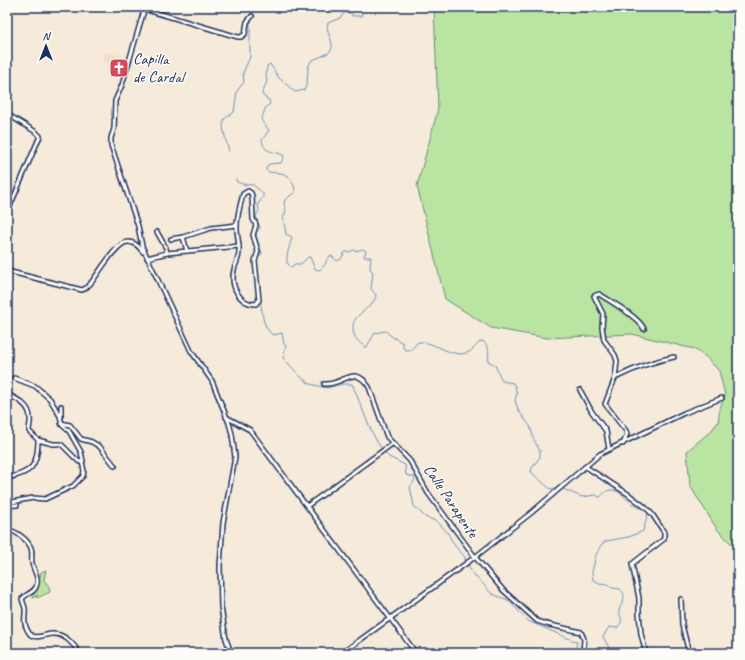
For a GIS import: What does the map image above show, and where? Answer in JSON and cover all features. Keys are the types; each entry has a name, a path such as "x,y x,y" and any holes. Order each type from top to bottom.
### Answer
{"street":[{"path":"231,653 226,639 220,608 220,566 223,523 235,456 232,434 212,381 191,351 140,241 136,220 114,157 111,141 114,129 115,101 122,85 144,8 238,37 245,34 248,19 252,16"},
{"path":"7,114 40,136 7,214"},
{"path":"250,191 252,196 253,219 256,225 253,235 256,241 255,246 258,251 254,261 259,294 259,300 256,304 242,300 235,287 233,276 239,254 237,225 244,194 250,191"},
{"path":"171,239 183,238 207,228 237,225"},
{"path":"157,232 166,248 167,253"},
{"path":"183,238 187,251"},
{"path":"7,271 82,290 90,284 116,249 122,244 126,242 134,243 147,257"},
{"path":"147,257 167,253 239,246"},
{"path":"623,444 626,431 605,404 615,378 616,358 604,340 602,327 603,314 594,296 599,294 607,299 633,317 643,326 644,329"},
{"path":"615,378 656,360 674,357"},
{"name":"Calle Parapente","path":"324,384 332,384 353,375 364,380 371,392 385,433 392,444 410,461 428,493 475,558 508,594 537,621 579,631 584,639 583,653"},
{"path":"14,378 35,386 52,401 61,419"},
{"path":"580,390 592,412 606,431 609,449"},
{"path":"7,394 23,403 28,410 30,418 29,431 38,440 62,445 69,454 82,462"},
{"path":"342,653 475,558 600,454 684,413 722,398"},
{"path":"7,504 33,498 46,498 73,486 83,476 84,471 82,462 84,459 69,431 62,426 61,406"},
{"path":"226,417 250,430 416,653"},
{"path":"61,423 70,425 81,438 92,442 100,448 115,466"},
{"path":"7,478 26,473 33,466 36,460 38,440"},
{"path":"306,506 392,444"},
{"path":"586,467 645,507 652,514 665,534 664,539 632,564 639,598 641,634 646,653"},
{"path":"7,504 17,505"},
{"path":"7,530 14,532 30,545 32,552 32,563 37,576 37,585 35,589 22,599 25,607 24,623 28,632 32,636 36,637 52,634 58,635 69,640 79,653"},
{"path":"681,599 682,625 689,653"}],"shaded area":[{"path":"103,52 125,56 122,68 103,61 105,55"}],"green space":[{"path":"434,7 738,7 738,551 717,529 690,486 687,451 711,431 718,422 720,408 725,395 719,371 706,357 694,349 632,334 547,338 491,328 445,299 417,186 438,109"},
{"path":"46,570 44,580 49,587 50,592 37,598 36,596 32,598 38,585 41,572"}],"waterway":[{"path":"248,7 253,14"},
{"path":"360,7 362,16 352,16 353,15 350,13 344,13 340,18 328,23 327,27 332,43 331,50 311,61 308,68 307,83 304,90 295,92 279,78 270,64 267,66 267,81 262,94 269,100 270,104 266,107 261,120 269,130 262,140 267,150 283,155 284,157 281,163 269,164 266,170 273,173 284,174 291,180 295,189 295,192 285,200 284,203 286,212 283,217 286,234 292,237 287,263 291,267 295,264 301,264 308,257 310,257 315,269 319,270 323,267 330,256 337,261 341,259 345,252 362,249 366,251 364,257 371,257 370,269 373,272 371,289 376,295 371,304 356,318 353,328 355,337 366,348 375,333 386,331 391,336 403,343 403,348 406,350 411,350 418,342 423,342 449,352 465,354 483,341 488,348 488,361 495,365 502,381 513,383 515,386 517,394 515,400 518,410 530,426 534,440 540,451 540,457 532,468 531,472 549,488 552,489 559,487"},
{"path":"229,151 223,123 226,117 234,112 237,91 244,82 243,73 250,57 250,23 254,16"},
{"path":"236,179 239,183 253,185 263,193 263,197 258,204 259,211 256,216 260,228 256,233 257,245 262,254 257,258"},
{"path":"260,295 266,327 273,335 282,333 284,344 286,346 283,358 301,377 310,384 327,388 342,384 352,384 368,423 383,451 389,457 405,465 406,475 414,477 415,480 410,487 414,506 425,517 438,522 447,532 466,561"},
{"path":"563,489 582,497 595,495 600,497 605,492 614,490 634,505 648,513 643,531 629,537 606,541 601,545 596,555 592,572 593,580 599,583 608,584 612,588 620,589 624,594 624,599 619,610 621,622 617,628 609,627 603,637 612,653"},
{"path":"468,565 473,574 492,594 508,600 528,621 577,642 575,653"}],"place":[{"name":"Capilla de Cardal","path":"119,68"}]}
